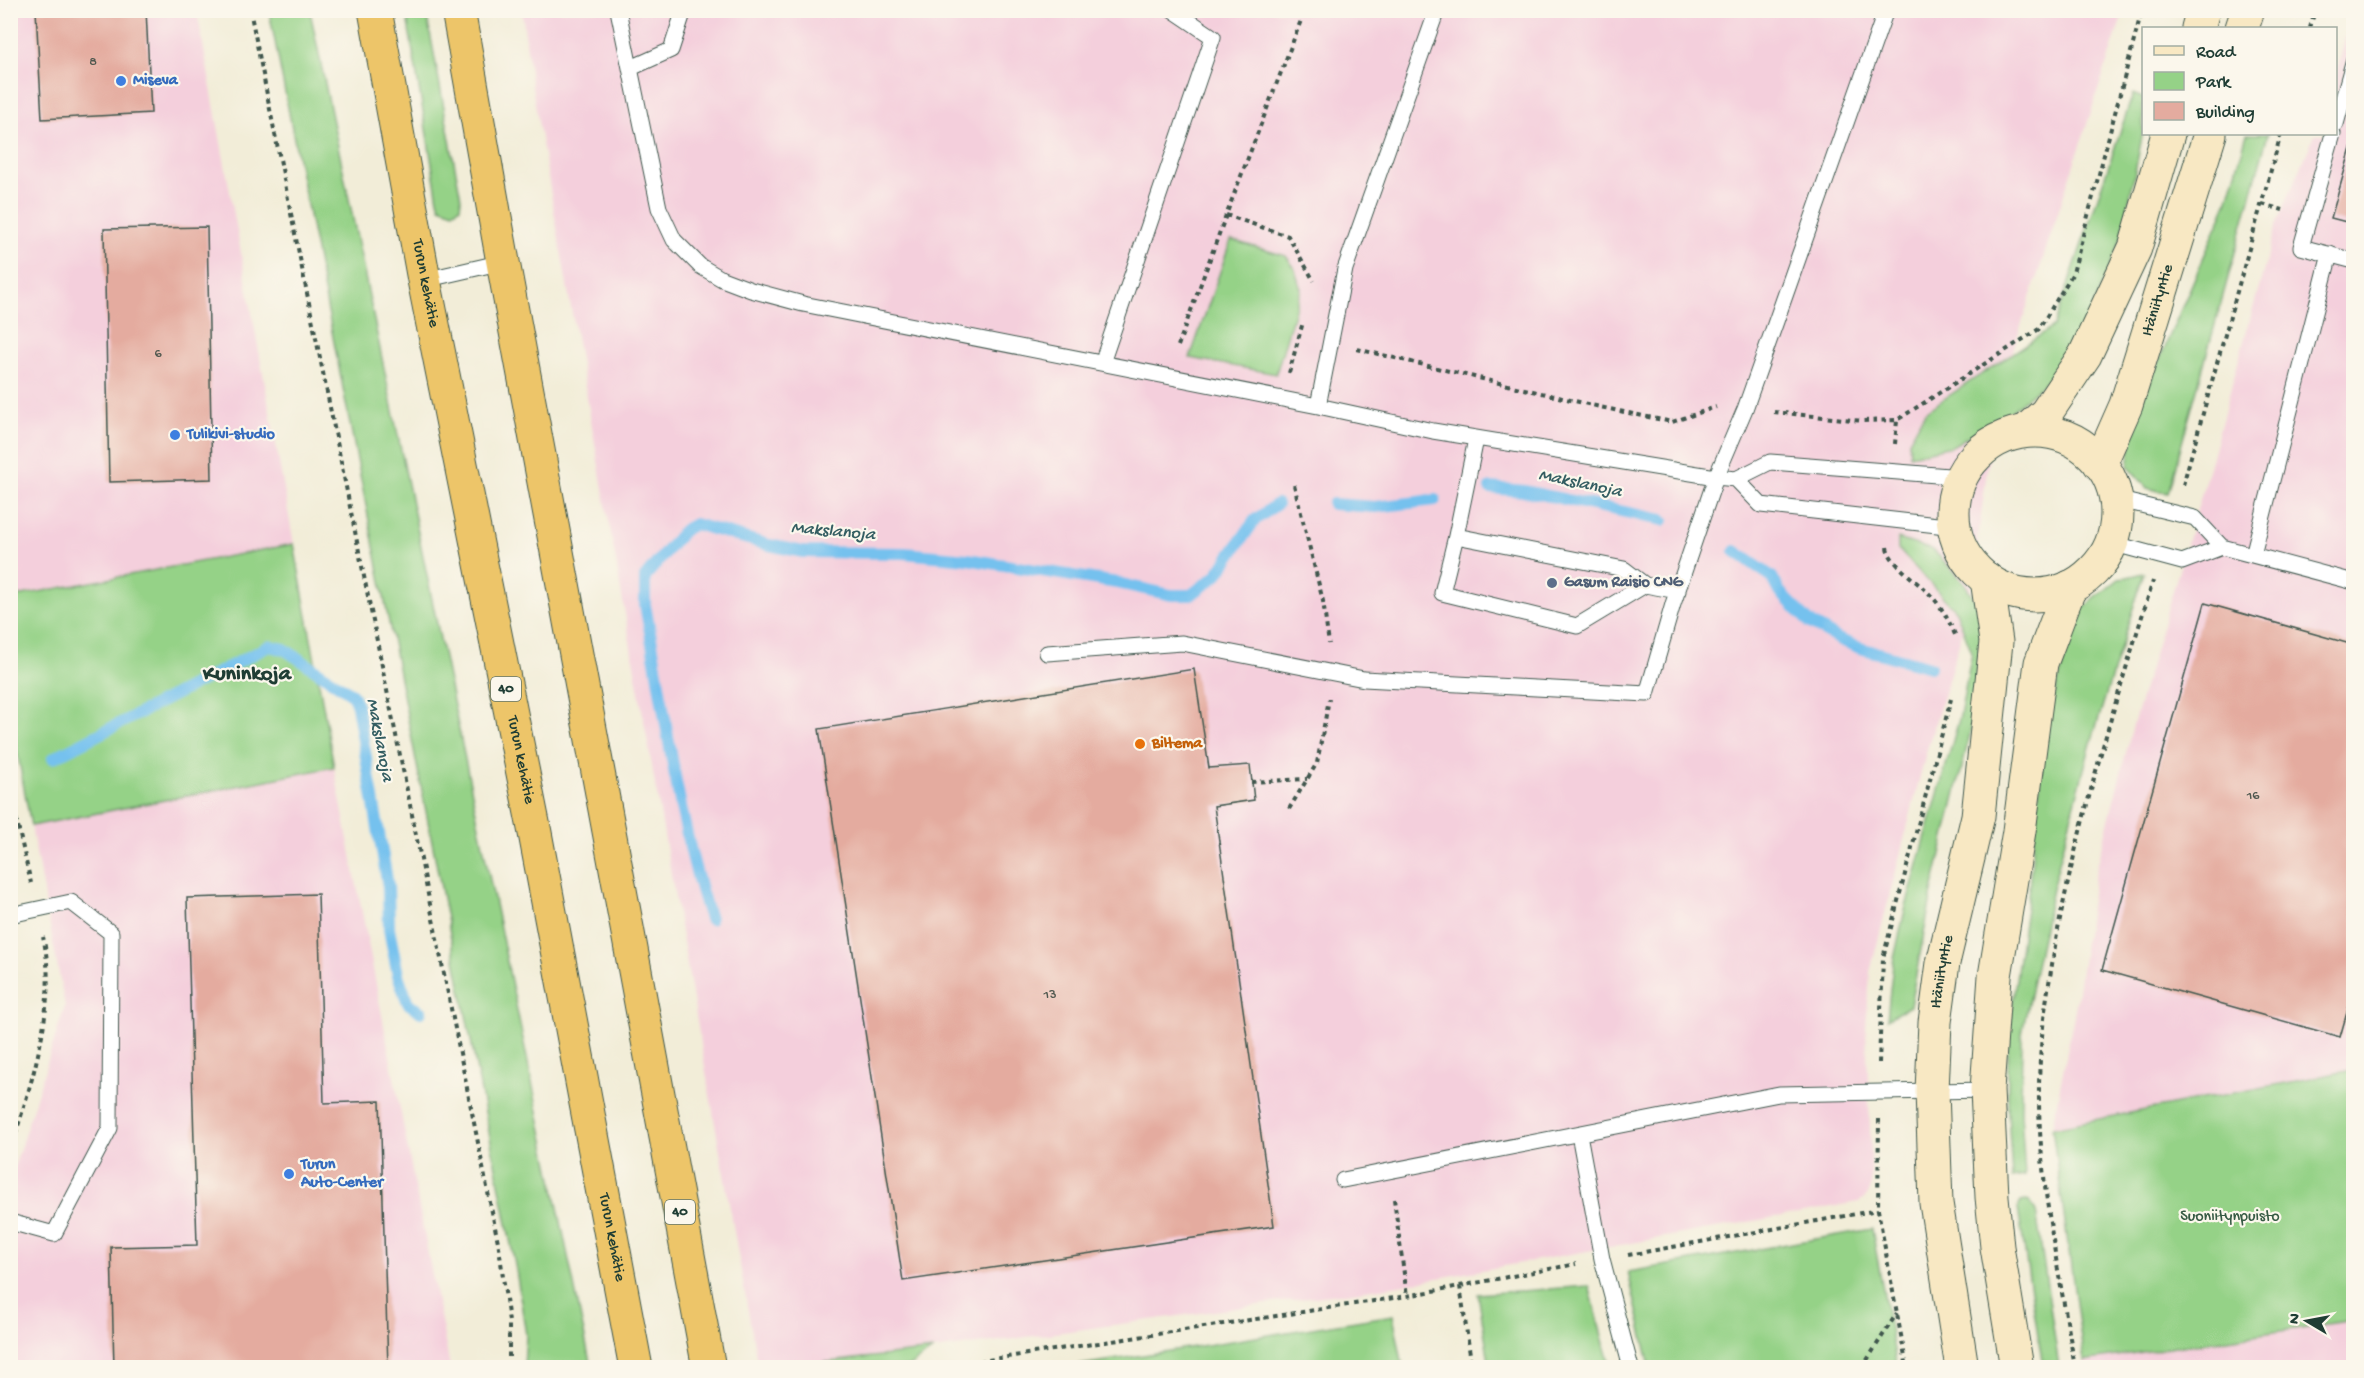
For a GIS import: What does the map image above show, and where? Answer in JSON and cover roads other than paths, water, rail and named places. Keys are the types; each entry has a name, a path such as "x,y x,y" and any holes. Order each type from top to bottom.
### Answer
{"highway":[{"name":"Turun kehätie","path":"375,10 424,280 533,822 636,1368"},
{"name":"40","path":"458,10 709,1368"},
{"path":"468,10 471,78"}],"street":[{"path":"2198,27 2203,10"},
{"path":"2242,27 2248,10"},
{"path":"2026,431 2046,413 2085,355 2135,248 2168,135"},
{"name":"Itäniityntie","path":"2100,464 2127,405 2210,135"},
{"path":"2026,431 2047,431 2067,437 2085,448 2100,464 2111,483 2116,499 2117,516 2111,543 2101,561 2087,576 2070,587 2049,593 2028,594 2006,590 1988,579 1968,560 1956,535 1953,511 1957,488 1967,466 1985,448 2000,438 2026,431"},
{"name":"Itäniityntie","path":"1962,1368 1936,1203 1932,1091 1935,1022 1943,963 1978,816 1996,642 1988,579"},
{"path":"2017,1368 1997,1247 1992,1197 1987,1090 1995,976 2019,831 2041,663 2070,587"}],"lane":[{"path":"618,10 659,208 675,240 700,266 722,279 751,290 803,304 1476,439 1716,477 1736,480 1770,462 1962,477"},
{"path":"631,68 671,50 684,10"},
{"path":"1102,363 1213,37 1173,10"},
{"path":"1318,406 1345,269 1437,10"},
{"path":"1047,653 1182,643 1364,679 1647,694 1716,477 1745,409 1886,10"},
{"path":"2337,119 2354,59"},
{"path":"2333,135 2301,247 2354,261"},
{"path":"2253,555 2330,255"},
{"path":"424,280 503,262"},
{"path":"1476,439 1442,593 1577,626 1645,585"},
{"path":"1736,480 1761,505 1955,527"},
{"path":"2116,499 2195,518 2222,547 2354,582"},
{"path":"1456,536 1624,569 1645,585 1678,591"},
{"path":"2111,543 2182,562 2222,547"},
{"path":"10,915 71,902 111,933 110,1128 54,1234 10,1222"},
{"path":"1344,1180 1779,1094 1987,1090"},
{"path":"1579,1134 1602,1260 1631,1368"}],"waterway":[{"name":"Makslanoja","path":"1490,488 1525,491 1663,520"},
{"name":"Makslanoja","path":"1333,504 1375,507 1435,500"},
{"name":"Makslanoja","path":"710,919 680,803 645,605 645,577 684,530 695,524 803,552 904,553 967,559 1117,583 1171,595 1191,595 1216,576 1255,520 1277,504"},
{"name":"Makslanoja","path":"1735,551 1772,577 1780,592 1809,622 1838,639 1860,648 1930,667"},
{"name":"Makslanoja","path":"53,758 269,646 284,649 352,694 357,705 388,886 389,929 398,975 408,1003 421,1012"}],"place":[{"name":"Miseva","path":"121,81"},
{"name":"Tulikivi-studio","path":"175,435"},
{"name":"Gasum Raisio CNG","path":"1552,583"},
{"name":"Biltema","path":"1140,744"},
{"name":"Turun Auto-Center","path":"289,1174"}],"district":[{"name":"Kuninkoja","path":"247,675"}],"park label":[{"name":"Suoniitynpuisto","path":"2230,1217"}]}
